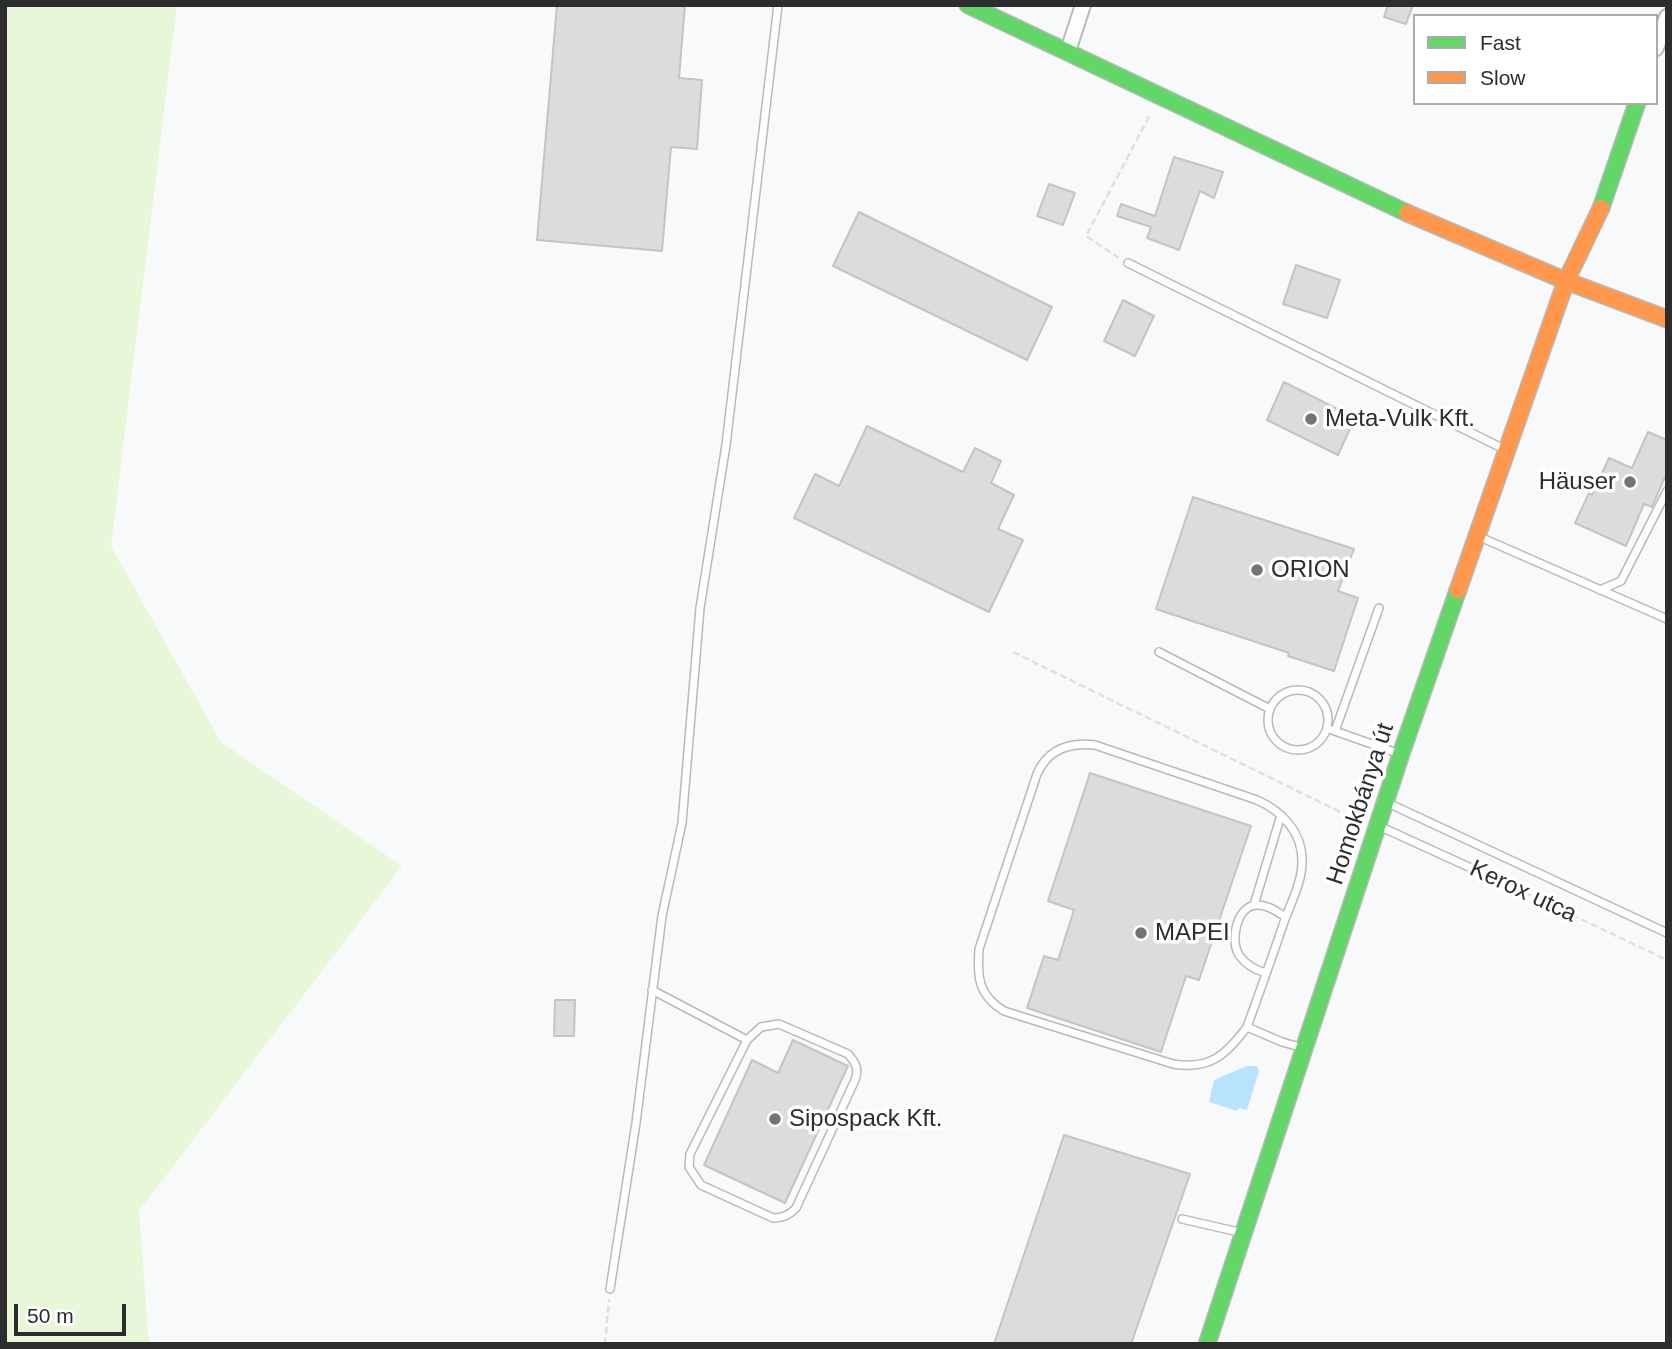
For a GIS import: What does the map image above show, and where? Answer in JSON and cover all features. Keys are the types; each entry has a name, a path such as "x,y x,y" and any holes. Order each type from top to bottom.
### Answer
{"street":[{"path":"968,5 1375,199 1566,281 1667,319"},
{"path":"1068,51 1083,5"},
{"path":"1658,43 1667,18"},
{"name":"Homokbánya út","path":"1207,1344 1401,754 1506,450 1566,281 1603,204 1636,105"}],"lane":[{"path":"610,1289 636,1123 662,916 682,823 700,608 726,445 778,5"},
{"path":"1128,263 1506,450"},
{"path":"1600,590 1621,581 1667,491"},
{"path":"1477,536 1667,619"},
{"path":"1335,731 1379,608"},
{"path":"1159,652 1270,709"},
{"path":"1306,691 1314,695 1326,709 1327,728 1317,743 1308,748 1290,749 1281,745 1269,731 1270,709 1279,697 1287,692 1306,691"},
{"path":"1327,728 1401,754"},
{"path":"1079,743 1257,800 1281,815 1297,837 1303,861 1301,876 1286,917 1247,1027 1235,1043 1208,1063 1192,1067 1173,1064 1004,1011 994,1004 980,983 977,973 979,949 1037,774 1049,755 1079,743"},
{"path":"1385,802 1667,933"},
{"path":"1255,905 1281,815"},
{"name":"Kerox utca","path":"1377,828 1506,884"},
{"path":"1266,973 1254,969 1238,954 1235,944 1240,917 1244,911 1255,905 1265,906 1286,917"},
{"path":"652,990 747,1040"},
{"path":"779,1024 848,1054 857,1067 855,1080 796,1208 792,1213 780,1218 773,1218 701,1185 689,1167 690,1154 747,1040 761,1027 779,1024"},
{"path":"1247,1027 1304,1048"},
{"path":"1182,1219 1243,1234"}],"path":[{"path":"1128,263 1086,236 1150,117 1158,95"},
{"path":"1013,652 1377,828"},
{"name":"Kerox utca","path":"1506,884 1667,960"},
{"path":"605,1344 610,1289"}],"green space":[{"path":"5,5 177,5 111,546 221,742 402,866 139,1211 149,1344 5,1344"}],"water":[{"path":"1247,1066 1257,1066 1259,1071 1247,1110 1238,1108 1237,1111 1209,1102 1214,1080"}],"building":[{"path":"557,5 685,5 679,78 702,80 697,149 671,147 662,251 537,240"},
{"path":"1388,5 1413,5 1406,24 1384,17"},
{"path":"1174,157 1223,172 1214,198 1200,191 1179,250 1147,238 1151,227 1117,216 1121,204 1155,216"},
{"path":"1049,184 1075,193 1063,225 1037,216"},
{"path":"859,212 1052,307 1027,360 833,266"},
{"path":"1296,265 1340,280 1327,318 1283,304"},
{"path":"1123,300 1154,316 1135,356 1104,341"},
{"name":"Meta-Vulk Kft.","path":"1284,382 1355,418 1338,455 1267,420"},
{"path":"867,426 963,472 975,448 1001,461 991,483 1014,495 998,529 1023,540 989,612 794,518 815,474 839,486"},
{"name":"Häuser","path":"1648,432 1667,440 1667,472 1652,507 1644,504 1626,546 1575,523 1609,458 1632,468"},
{"name":"ORION","path":"1193,497 1354,549 1338,591 1358,598 1334,671 1288,656 1289,653 1156,609"},
{"name":"MAPEI","path":"1090,773 1251,826 1199,980 1186,976 1161,1052 1027,1008 1044,956 1058,960 1074,910 1048,901"},
{"path":"555,1000 575,1000 574,1036 554,1036"},
{"name":"Sipospack Kft.","path":"793,1040 848,1066 785,1203 704,1165 752,1060 778,1073"},
{"path":"1064,1135 1190,1174 1131,1344 994,1344"}],"traffic: fast":[{"path":"968,5 1407,213"},
{"path":"1601,208 1636,105"},
{"path":"1207,1344 1401,754 1458,590"}],"traffic: slow":[{"path":"1458,590 1566,281 1601,208"},
{"path":"1407,213 1566,281 1667,319"}],"place":[{"name":"Meta-Vulk Kft.","path":"1311,419"},
{"name":"Häuser","path":"1630,482"},
{"name":"ORION","path":"1257,570"},
{"name":"MAPEI","path":"1141,933"},
{"name":"Sipospack Kft.","path":"775,1119"}]}
